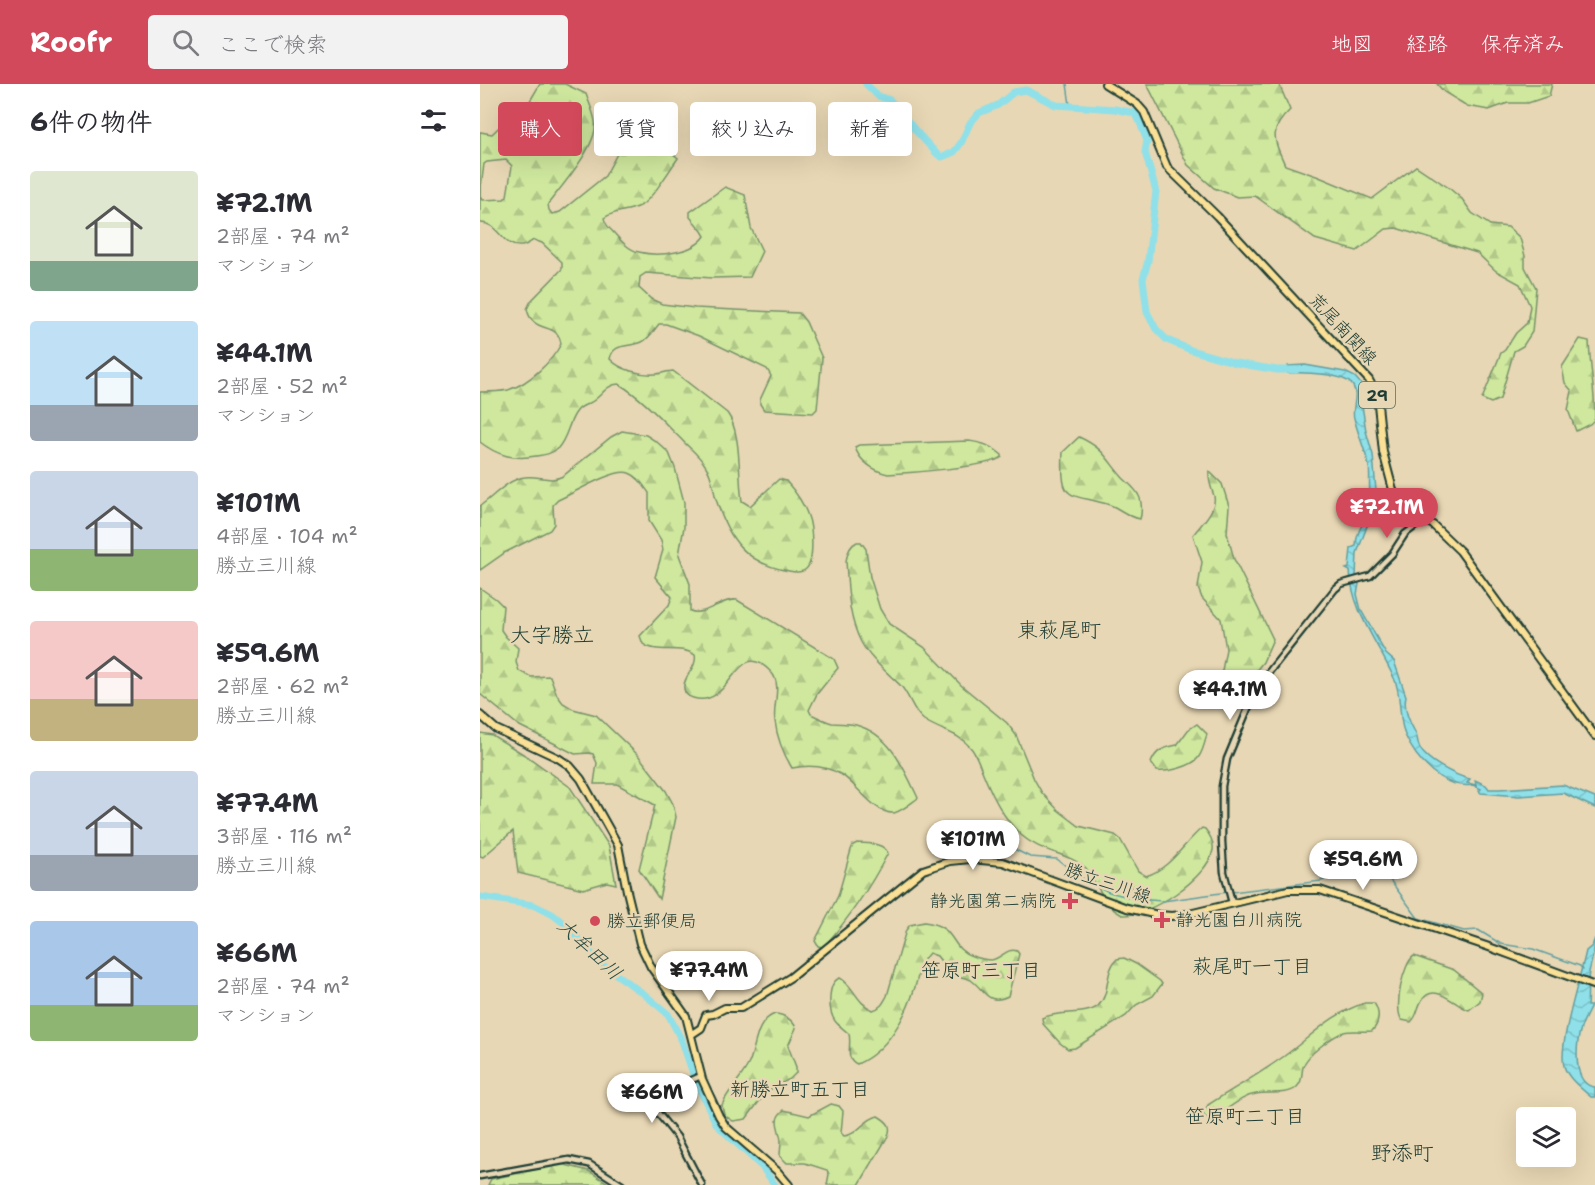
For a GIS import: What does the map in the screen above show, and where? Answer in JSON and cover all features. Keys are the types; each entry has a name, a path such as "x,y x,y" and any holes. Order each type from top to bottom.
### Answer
{"main road":[{"name":"荒尾南関線","path":"1105,84 1137,104 1144,112 1167,167 1217,216 1370,380 1377,395 1383,452 1396,501 1441,531 1460,551 1595,736"},
{"path":"480,715 496,729 558,758 570,766 581,779 618,845 640,944 651,968 686,1016 692,1034 697,1078 726,1127 777,1171 789,1185"},
{"name":"勝立三川線","path":"692,1034 701,1028 706,1015 725,1008 741,1008 791,977 923,870 950,861 980,858 1010,864 1100,899 1158,915 1189,914 1288,890 1320,890 1489,947 1595,986"}],"street":[{"path":"1232,903 1224,872 1222,786 1227,759 1251,698 1264,676 1335,589 1345,583 1364,579 1387,559 1405,534 1425,519"},
{"path":"697,1078 675,1087 657,1112 677,1137 702,1185"},
{"path":"480,1176 569,1160 589,1164 622,1185"}],"green space":[{"path":"540,84 565,84 586,94 594,119 594,134 591,142 570,176 548,204 552,214 560,212 605,176 616,156 676,156 678,158 645,202 635,208 604,218 619,239 635,251 665,254 693,246 705,236 690,217 690,212 725,187 745,195 751,228 762,251 750,277 712,278 646,273 640,277 639,288 651,299 662,304 695,308 799,313 806,322 822,358 817,409 813,413 764,410 760,400 771,376 767,369 699,336 666,324 659,324 642,342 614,350 610,359 619,366 637,373 655,374 673,371 727,413 735,431 742,501 750,506 779,479 786,481 804,507 809,521 812,543 811,559 806,569 793,572 774,568 750,556 733,538 726,526 712,481 703,461 651,409 619,384 608,388 579,409 561,444 551,453 513,457 493,451 480,442 480,392 508,390 524,383 552,358 561,344 555,332 534,322 527,309 531,301 562,269 562,262 542,243 534,240 525,245 515,246 492,226 480,223 480,195 480,132 492,134 498,128 498,156 582,156 582,102 528,102","holes":["506,160 512,166 507,196 504,199 482,200 480,195 484,164"]},
{"path":"1147,84 1279,84 1290,110 1278,124 1275,136 1285,165 1372,199 1416,166 1449,188 1462,199 1472,213 1490,225 1508,227 1520,238 1525,256 1525,267 1536,288 1532,332 1523,346 1514,351 1500,399 1491,403 1482,399 1501,353 1527,323 1530,306 1520,284 1496,271 1477,253 1396,228 1386,229 1357,251 1315,239 1255,196 1237,197 1214,188 1188,165"},
{"path":"1437,84 1552,84 1549,96 1528,103 1508,103 1489,110 1467,106 1444,92"},
{"path":"1580,339 1589,341 1595,419 1576,431 1568,410 1572,391 1565,383 1562,367"},
{"path":"622,431 646,435 657,442 669,453 675,468 684,502 684,527 679,555 690,584 690,611 701,612 731,600 737,600 834,659 838,668 817,694 809,710 811,714 832,723 856,725 878,736 895,754 918,798 897,812 887,812 873,804 848,779 836,772 817,767 792,768 781,746 776,728 774,715 776,683 771,672 759,663 749,662 741,667 717,694 706,699 693,698 686,694 685,680 694,664 695,655 683,650 649,647 643,644 640,636 669,605 672,597 655,577 663,550 661,540 649,521 649,493 632,474 623,472 614,474 558,500 553,505 554,524 550,530 506,552 480,570 480,506 507,484 519,478 554,479 563,476 611,437"},
{"path":"1079,437 1100,450 1136,491 1141,504 1140,519 1110,505 1076,496 1065,488 1062,469 1063,452"},
{"path":"969,441 991,447 1002,457 995,461 966,467 888,474 868,465 860,457 855,447 859,445"},
{"path":"1209,471 1222,484 1229,506 1227,533 1234,559 1273,639 1263,662 1235,697 1223,688 1221,676 1226,649 1221,619 1202,598 1198,588 1202,562 1193,535 1208,517 1213,506 1214,496 1209,481"},
{"path":"857,542 861,542 866,549 870,577 880,609 889,624 924,647 962,686 1007,723 1016,735 1042,793 1058,810 1079,826 1115,835 1120,839 1138,871 1146,876 1163,867 1195,834 1202,828 1205,829 1211,839 1213,850 1209,861 1200,872 1176,894 1161,903 1147,910 1122,915 1114,910 1103,896 1086,868 1071,859 1037,846 1021,835 999,806 971,748 960,738 920,717 901,686 874,660 861,642 851,613 846,561 849,550"},
{"path":"480,588 503,606 501,630 518,648 516,662 519,671 531,677 550,676 557,695 563,703 573,709 596,715 638,755 666,791 673,804 676,817 659,899 639,869 655,805 617,784 594,784 597,763 593,754 575,754 518,725 480,694"},
{"path":"1197,724 1207,734 1203,750 1198,758 1179,768 1157,771 1151,763 1155,755 1177,745 1188,730"},
{"path":"480,733 492,735 570,787 609,846 616,884 607,882 583,889 518,873 513,831 483,857 480,856"},
{"path":"857,843 879,845 888,853 844,923 826,944 822,947 818,946 815,941 838,896 851,850"},
{"path":"924,922 943,928 965,953 974,957 991,960 1007,952 1017,951 1019,954 1008,996 995,999 987,996 971,980 952,975 937,956 929,953 921,965 906,1010 894,1032 877,1051 857,1064 850,1055 849,1034 833,1016 830,997 833,985 840,978 868,1007 873,1010 878,1008 887,996 906,930 910,925"},
{"path":"1414,956 1454,970 1482,993 1480,1001 1469,1010 1445,996 1433,993 1422,1000 1411,1022 1402,1020 1399,1015 1400,987 1406,968"},
{"path":"1124,958 1136,964 1162,984 1153,996 1136,1005 1126,1016 1075,1048 1068,1049 1043,1024 1042,1018 1056,1014 1087,1011 1098,1006 1105,995 1113,964 1117,959"},
{"path":"1365,1003 1374,1003 1376,1006 1378,1017 1375,1028 1372,1031 1344,1032 1320,1046 1305,1062 1301,1081 1296,1088 1282,1093 1261,1093 1250,1096 1211,1118 1205,1117 1203,1114 1208,1105 1283,1057 1331,1019"},
{"path":"775,1014 793,1022 796,1028 788,1046 796,1073 790,1079 767,1091 746,1119 733,1121 724,1115 722,1105 749,1063 763,1023"},
{"path":"831,1104 839,1106 843,1111 841,1133 844,1136 853,1133 878,1116 887,1122 889,1127 888,1136 859,1185 827,1185 829,1174 827,1170 805,1163 787,1163 780,1156 781,1141 777,1121 780,1114 784,1110 809,1116"},
{"path":"561,1164 589,1171 611,1185 488,1185 491,1179"}],"water":[{"path":"1305,365 1345,372 1355,377 1361,384 1366,431 1373,455 1376,491 1375,505 1357,553 1356,576 1359,584 1357,594 1361,610 1386,654 1394,661 1406,696 1405,705 1408,715 1422,751 1441,767 1470,779 1467,783 1476,785 1475,780 1489,789 1563,785 1595,798 1595,808 1563,793 1519,796 1481,793 1479,791 1481,789 1473,785 1451,783 1423,763 1410,745 1401,722 1396,684 1360,613 1350,571 1346,569 1349,568 1351,548 1356,546 1358,534 1373,502 1369,466 1353,414 1355,390 1349,382 1342,378 1313,373 1288,373 1288,366"},
{"path":"1595,938 1588,980 1587,1006 1591,1006 1581,1028 1577,1053 1582,1079 1588,1085 1595,1087 1595,1097 1591,1097 1569,1075 1564,1066 1563,1056 1567,1027 1586,951 1592,946"}],"waterway":[{"path":"866,84 878,96 890,100 942,157 954,152 970,123 979,113 998,105 1014,92 1026,90 1056,105 1115,109 1134,113 1147,141 1145,152 1156,191 1148,261 1143,279 1147,312 1156,329 1167,340 1191,350 1236,363 1277,370 1296,370"},
{"path":"1067,84 1070,105"},
{"path":"1012,848 1030,857 1057,859 1080,877 1109,892 1136,899 1163,901 1228,892"},
{"path":"1232,892 1321,881 1359,864 1370,865 1387,876 1418,918 1464,931 1478,930 1501,944 1533,949 1580,966 1583,970"},
{"name":"大牟田川","path":"480,897 533,905 552,914 566,925 600,963 668,1014 682,1041 695,1080 717,1125 762,1167 775,1185"}],"place":[{"name":"静光園第二病院","path":"1070,901"},
{"name":"静光園白川病院","path":"1162,920"},
{"name":"勝立郵便局","path":"595,921"}],"district":[{"name":"東萩尾町","path":"1059,630"},
{"name":"大字勝立","path":"552,635"},
{"name":"萩尾町一丁目","path":"1252,966"},
{"name":"笹原町三丁目","path":"981,970"},
{"name":"新勝立町五丁目","path":"800,1089"},
{"name":"笹原町二丁目","path":"1245,1116"},
{"name":"野添町","path":"1402,1153"}]}
